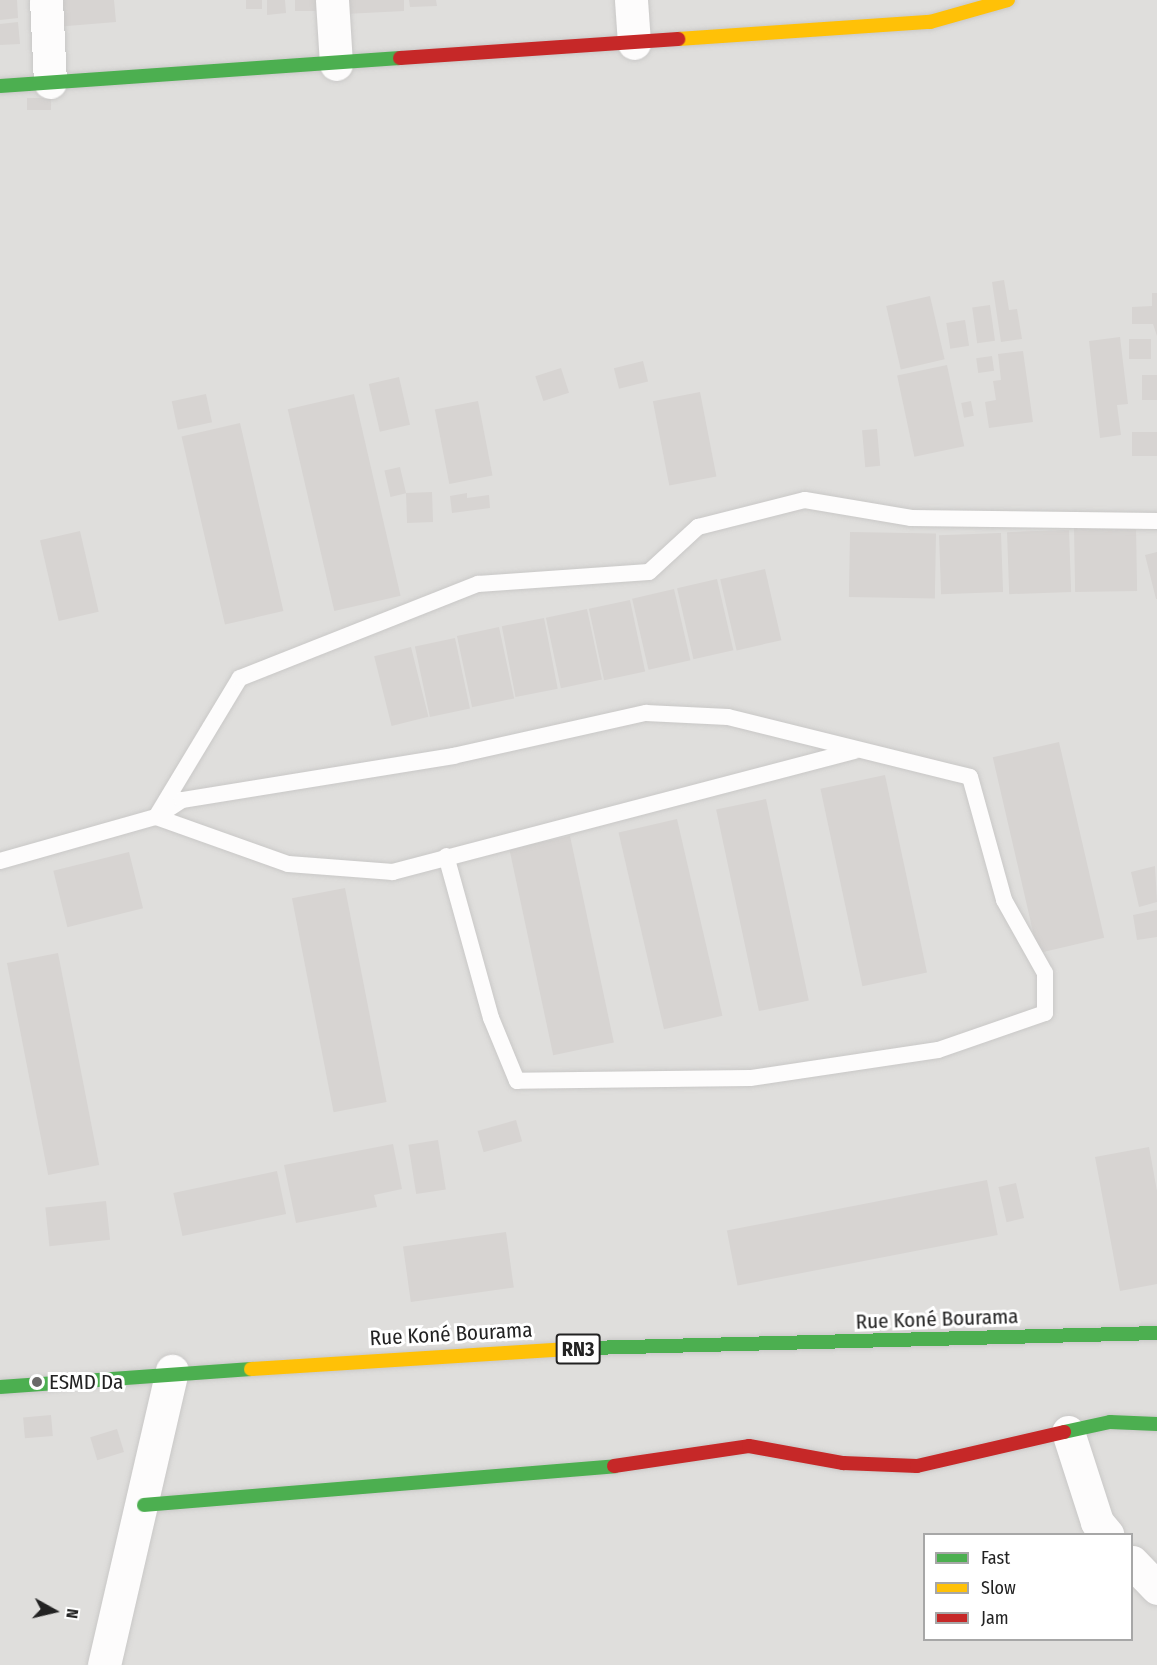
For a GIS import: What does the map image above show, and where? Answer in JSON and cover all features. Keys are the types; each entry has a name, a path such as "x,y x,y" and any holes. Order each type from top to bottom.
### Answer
{"main road":[{"path":"0,86 634,43 929,11 1008,0"},
{"name":"Rue Koné Bourama","path":"0,1387 172,1371 491,1351 1157,1333"},
{"path":"144,1505 668,1462 749,1446 843,1463 917,1466 1110,1422 1157,1425"}],"street":[{"path":"46,0 50,82"},
{"path":"332,0 336,64"},
{"path":"631,0 634,43"},
{"path":"104,1665 144,1505 172,1371"},
{"path":"1068,1432 1097,1522 1106,1533"},
{"path":"1133,1564 1157,1588"}],"lane":[{"path":"156,817 240,678 478,584 649,572 698,527 805,500 911,518 1157,521"},
{"path":"0,861 156,817 182,800 453,756 646,713 728,717 969,777 1004,900 1045,973 1044,1013 938,1050 750,1078 517,1081 491,1018 446,856"},
{"path":"156,817 288,864 393,872 446,856 858,750"}],"shaded area":[{"path":"0,0 1157,0 1157,1665 0,1665"}],"building":[{"path":"0,0 17,0 18,18 0,20"},
{"path":"53,0 114,0 116,22 55,27"},
{"path":"246,0 262,0 262,9 246,9"},
{"path":"267,0 285,0 286,13 267,15"},
{"path":"295,0 316,0 316,11 295,11"},
{"path":"344,0 404,0 404,11 345,14"},
{"path":"409,0 436,0 437,6 410,7"},
{"path":"18,22 20,44 0,45 0,24"},
{"path":"27,98 51,98 51,110 27,110"},
{"path":"1004,280 1009,310 1017,309 1022,339 1001,342 992,282"},
{"path":"1152,293 1157,293 1157,336 1153,324 1132,324 1132,307 1152,306"},
{"path":"930,296 945,359 901,369 886,306"},
{"path":"990,305 995,341 977,343 972,308"},
{"path":"965,320 969,346 950,349 946,323"},
{"path":"1120,337 1128,404 1117,405 1121,435 1100,438 1089,341"},
{"path":"1129,339 1151,339 1151,359 1129,359"},
{"path":"1023,351 1033,422 989,428 985,402 996,400 993,381 1001,380 998,354"},
{"path":"992,356 994,371 978,373 976,358"},
{"path":"643,361 648,381 619,389 614,368"},
{"path":"947,365 964,446 914,457 897,376"},
{"path":"561,368 569,393 543,401 535,376"},
{"path":"1142,375 1157,375 1157,400 1142,400"},
{"path":"399,377 410,425 380,432 369,384"},
{"path":"700,392 716,476 669,486 653,401"},
{"path":"206,394 212,422 178,430 172,401"},
{"path":"354,394 401,596 334,611 288,409"},
{"path":"478,401 493,476 449,484 435,409"},
{"path":"971,401 974,416 964,418 961,403"},
{"path":"240,423 283,611 225,625 182,436"},
{"path":"877,429 880,466 865,467 862,430"},
{"path":"1132,432 1157,432 1157,456 1132,456"},
{"path":"400,467 406,493 390,497 384,471"},
{"path":"432,492 433,522 407,523 406,493"},
{"path":"467,493 467,498 489,495 490,508 452,513 450,496"},
{"path":"1136,526 1137,591 1075,592 1074,527"},
{"path":"1069,530 1071,592 1009,594 1007,532"},
{"path":"80,531 99,612 59,621 40,540"},
{"path":"850,532 936,534 935,598 849,597"},
{"path":"1001,533 1003,592 941,594 939,535"},
{"path":"1157,552 1157,599 1156,599 1145,555"},
{"path":"765,569 781,640 737,650 720,579"},
{"path":"717,579 733,650 693,659 677,588"},
{"path":"674,589 690,660 649,670 632,599"},
{"path":"630,600 645,671 604,680 589,609"},
{"path":"587,609 602,679 561,688 546,618"},
{"path":"544,618 558,689 516,697 502,626"},
{"path":"499,627 514,698 472,707 457,636"},
{"path":"455,638 470,708 430,717 415,647"},
{"path":"411,647 428,717 392,726 374,656"},
{"path":"1059,742 1104,938 1038,953 993,757"},
{"path":"885,775 927,973 862,986 820,789"},
{"path":"766,799 809,1000 759,1011 716,810"},
{"path":"677,819 722,1016 664,1029 619,832"},
{"path":"570,836 614,1042 553,1055 509,849"},
{"path":"129,852 143,908 67,927 53,871"},
{"path":"1155,866 1157,902 1139,907 1131,872"},
{"path":"345,888 387,1102 334,1112 292,898"},
{"path":"1157,910 1157,937 1137,940 1133,915"},
{"path":"58,953 99,1165 48,1175 7,963"},
{"path":"516,1120 522,1141 484,1152 478,1131"},
{"path":"438,1140 446,1189 416,1194 408,1145"},
{"path":"393,1144 402,1189 374,1195 377,1207 296,1223 284,1165"},
{"path":"1149,1147 1157,1191 1157,1284 1120,1291 1095,1157"},
{"path":"277,1171 286,1214 182,1236 173,1193"},
{"path":"987,1180 998,1235 738,1286 727,1231"},
{"path":"1016,1183 1024,1218 1007,1222 998,1187"},
{"path":"106,1201 110,1240 49,1246 45,1207"},
{"path":"506,1232 514,1287 411,1302 403,1246"},
{"path":"51,1415 53,1436 25,1438 23,1417"},
{"path":"117,1429 124,1452 97,1460 90,1437"}],"traffic: fast":[{"path":"0,86 400,58"},
{"path":"589,1348 1157,1333"},
{"path":"0,1387 251,1369"},
{"path":"1064,1432 1110,1422 1157,1424"},
{"path":"144,1505 614,1466"}],"traffic: slow":[{"path":"678,39 930,22 1008,0"},
{"path":"251,1369 589,1348"}],"traffic: jam":[{"path":"400,58 678,39"},
{"path":"614,1466 749,1446 843,1463 917,1466 1064,1432"}],"place":[{"name":"ESMD Da","path":"37,1382"}]}
